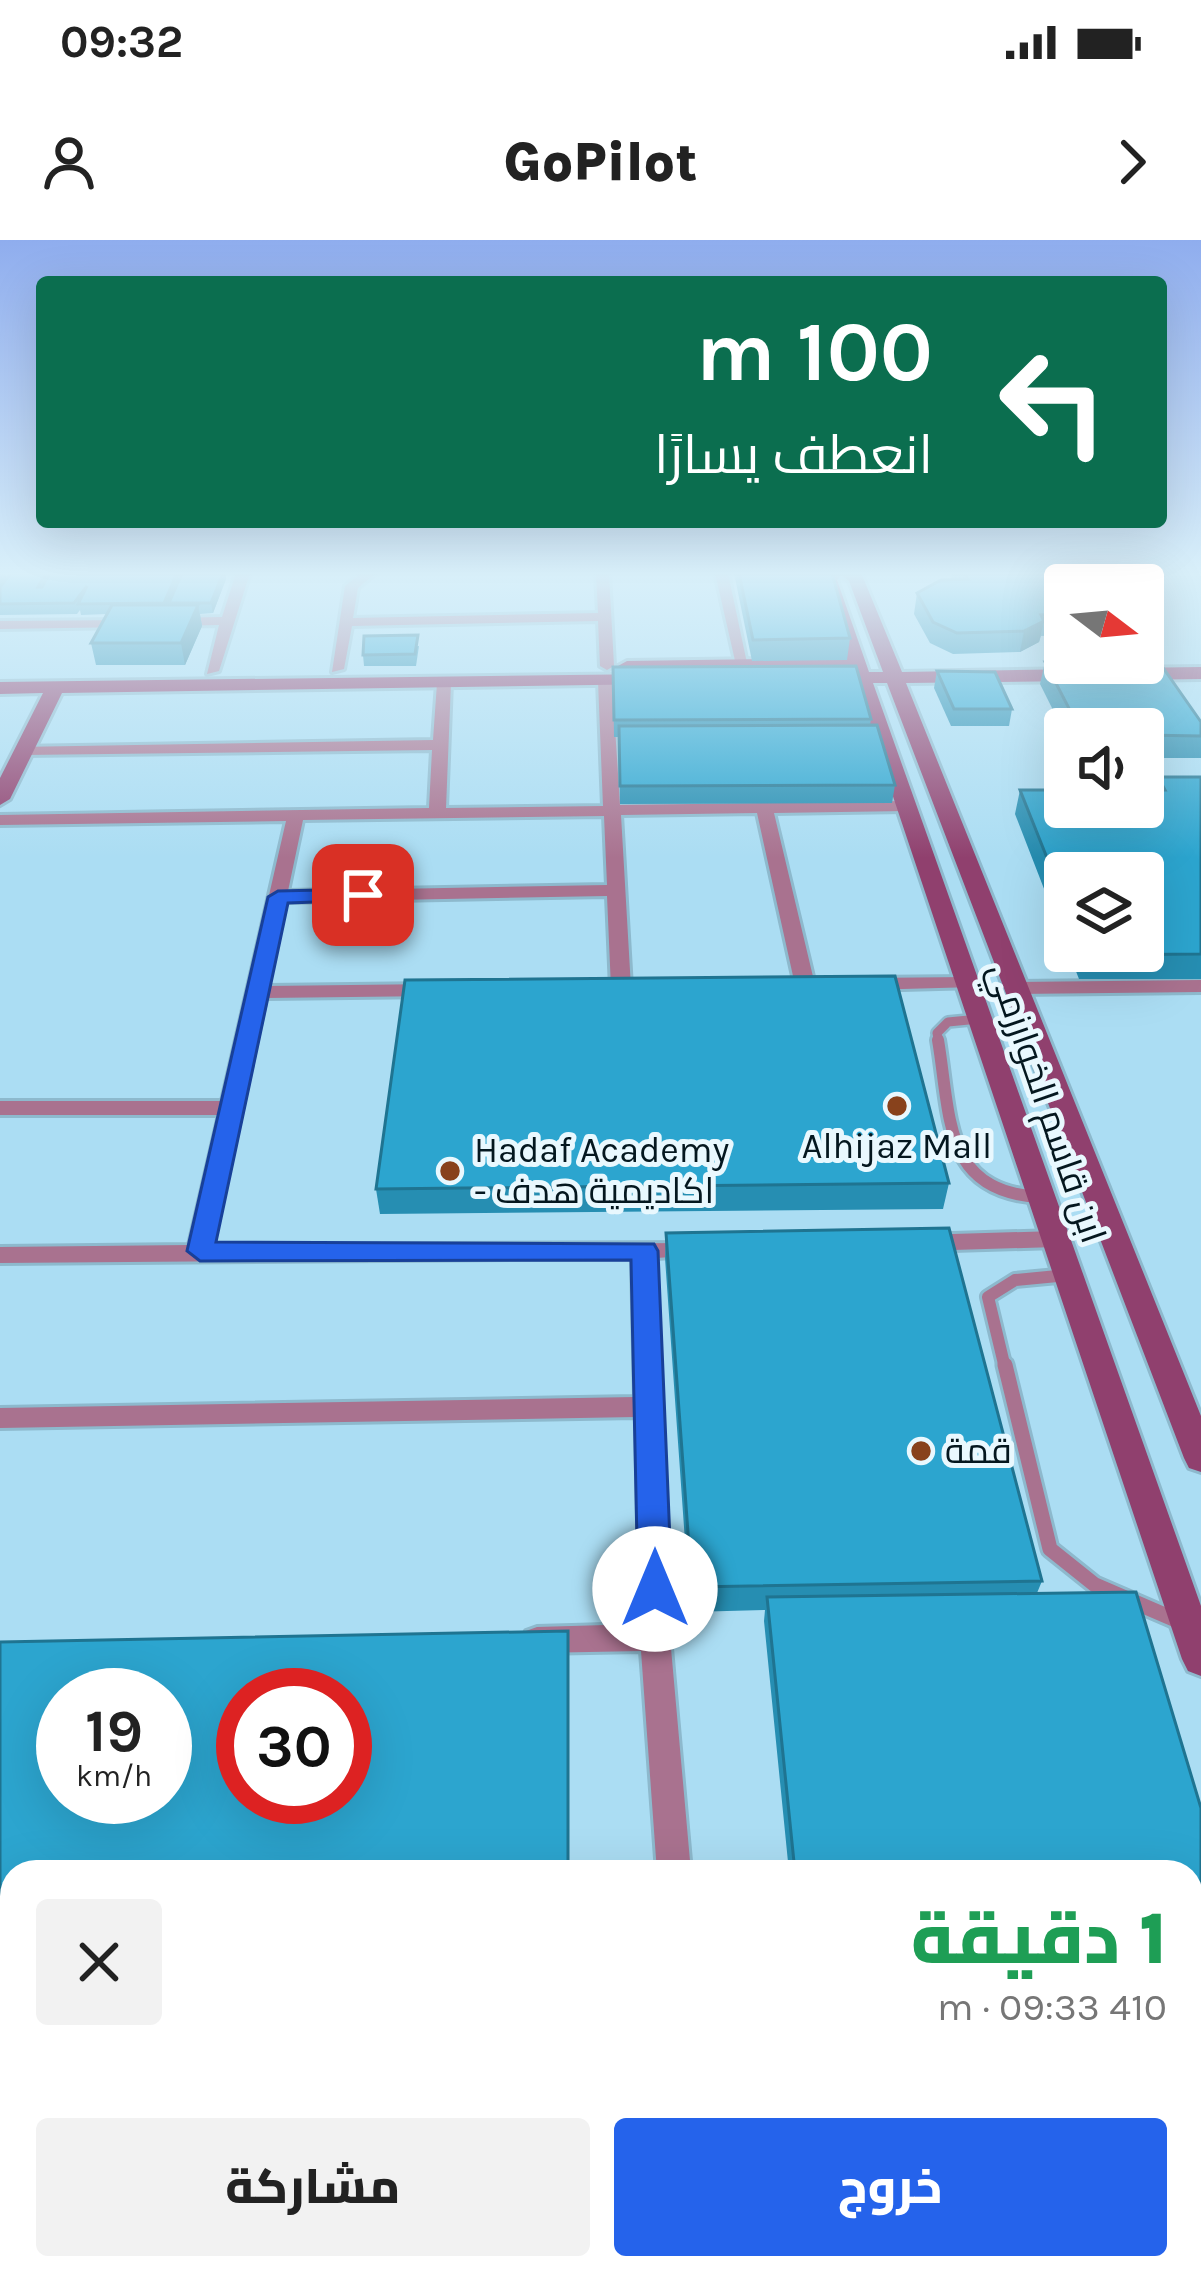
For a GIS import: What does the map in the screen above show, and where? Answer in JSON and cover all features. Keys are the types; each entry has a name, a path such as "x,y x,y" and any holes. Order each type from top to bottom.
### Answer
{"street":[{"path":"606,668 621,988"},
{"path":"0,688 444,683 685,668"},
{"path":"813,668 860,671"},
{"path":"892,670 927,668"},
{"path":"0,673 337,669 606,674 1044,668"},
{"path":"1164,669 1201,674"},
{"name":"ابن قاسم الخوارزمي","path":"892,670 1201,1458"},
{"name":"ابن قاسم الخوارزمي","path":"860,671 1201,1659"},
{"path":"436,813 444,683"},
{"path":"0,799 46,687"},
{"path":"0,759 46,687"},
{"path":"23,750 440,745"},
{"path":"0,820 906,806"},
{"path":"764,808 806,986"},
{"path":"200,1251 296,815"},
{"path":"278,897 616,890"},
{"path":"852,985 968,983"},
{"path":"782,986 829,985"},
{"path":"1016,988 1201,986"},
{"path":"598,988 644,988"},
{"path":"257,992 462,990"},
{"path":"1007,1098 1059,1096"},
{"path":"0,1108 232,1108"},
{"path":"896,1244 1056,1239"},
{"path":"0,1256 713,1249"},
{"path":"644,1251 655,1637 673,1860"},
{"path":"0,1418 650,1408"},
{"path":"515,1640 655,1637"}],"lane":[{"path":"980,1018 948,1022 937,1033 961,1154 977,1180 995,1190 1042,1197"},
{"path":"1068,1275 1015,1280 988,1297 1050,1549 1070,1572 1110,1594 1190,1626"}],"building":[{"path":"613,668 857,668 871,719 614,720"},
{"path":"1164,669 1201,722 1201,736 1164,735 1164,708 1069,708 1056,684 1164,684"},
{"path":"937,671 995,672 1012,709 954,709"},
{"path":"877,725 895,785 620,786 619,726"},
{"path":"1164,777 1201,777 1201,954 1164,954 1164,852 1045,852 1020,790 1044,790 1044,828 1164,828"},
{"path":"895,976 949,1183 376,1189 405,980"},
{"path":"949,1228 1042,1581 692,1587 666,1233"},
{"path":"1136,1592 1201,1808 1201,1860 794,1860 767,1597"},
{"path":"568,1631 568,1860 0,1860 0,1642"}],"place":[{"name":"Alhijaz Mall","path":"897,1106"},
{"name":"Hadaf Academy - اكاديمية هدف","path":"450,1171"},
{"name":"قمة","path":"921,1451"}],"route":[{"path":"363,895 278,897 200,1251 644,1251 655,1589"}]}
